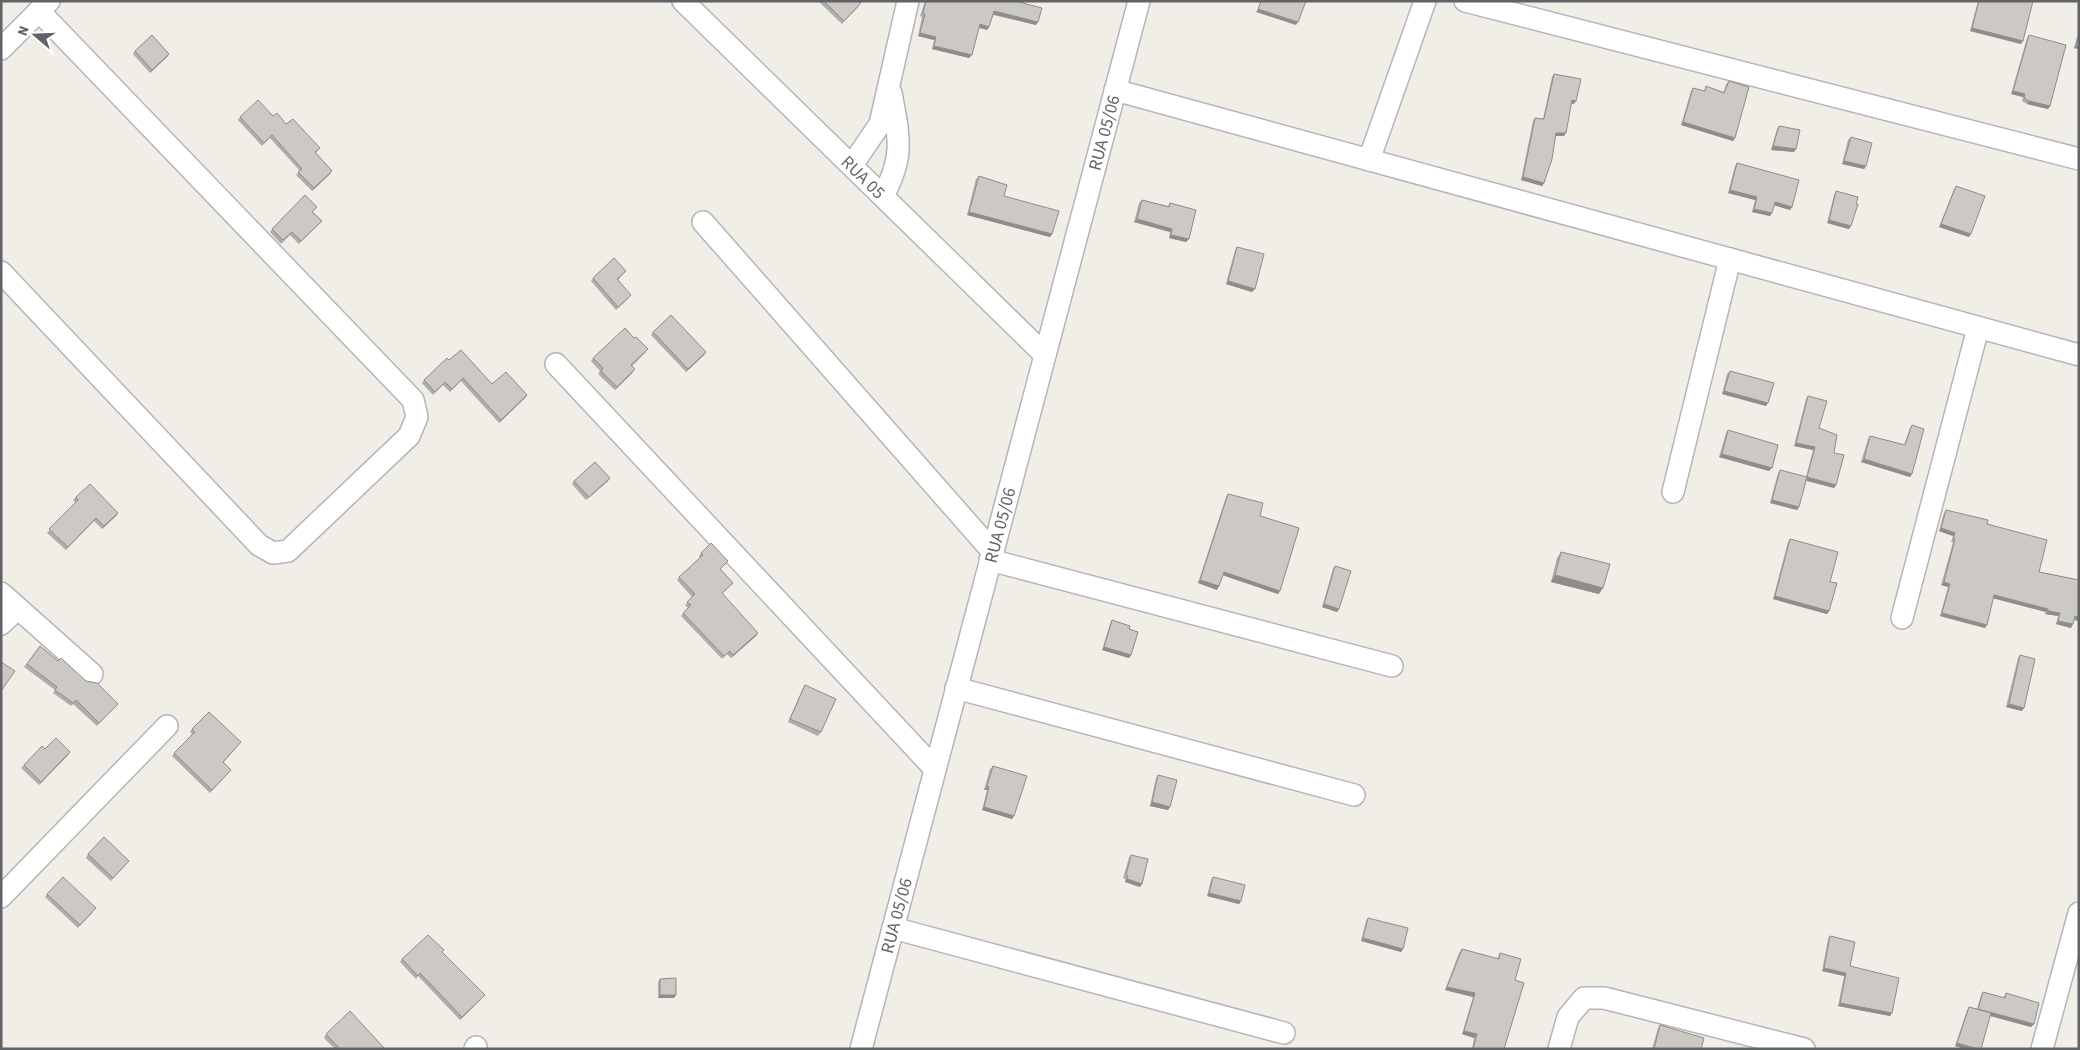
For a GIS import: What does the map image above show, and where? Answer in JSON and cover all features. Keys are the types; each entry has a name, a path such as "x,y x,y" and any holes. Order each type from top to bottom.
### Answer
{"street":[{"name":"RUA 05","path":"683,1 1044,354"},
{"path":"852,166 880,124 908,1"},
{"name":"RUA 05/06","path":"861,1049 1139,1"},
{"path":"1369,160 1425,1"},
{"path":"1465,1 2079,159"},
{"path":"1,49 44,6 412,400 417,417 409,436 288,551 273,553 259,545 1,272"},
{"path":"883,196 894,177 900,143 889,83"},
{"path":"1115,90 2079,355"},
{"path":"703,222 991,556 1392,666"},
{"path":"1672,492 1730,259"},
{"path":"1902,618 1978,328"},
{"path":"556,364 935,769"},
{"path":"1,593 92,674"},
{"path":"1,624 17,609"},
{"path":"956,688 1354,795"},
{"path":"1,897 167,726"},
{"path":"2042,1049 2079,913"},
{"path":"893,928 1284,1033"},
{"path":"1559,1049 1568,1017 1584,998 1604,998 1804,1049"}],"building":[{"path":"824,1 859,1 861,3 844,21"},
{"path":"926,1 1015,1 1042,8 1038,22 994,11 989,27 980,24 972,55 934,46 936,37 920,33"},
{"path":"1261,1 1306,1 1298,22 1258,9"},
{"path":"1979,1 2033,1 2023,41 1972,28"},
{"path":"152,35 169,54 152,70 135,51"},
{"path":"2029,35 2066,45 2050,106 2029,101 2024,98 2025,94 2013,91"},
{"path":"2079,35 2079,46 2076,45"},
{"path":"1554,74 1581,79 1576,101 1572,100 1566,133 1556,133 1552,159 1544,183 1523,177 1535,118 1544,119"},
{"path":"1729,81 1749,87 1735,138 1683,122 1693,88 1705,91 1706,86 1724,93"},
{"path":"258,100 273,116 277,113 286,124 293,119 320,148 315,152 332,171 314,188 298,172 302,169 272,135 264,143 240,117"},
{"path":"1779,126 1800,130 1796,149 1773,146"},
{"path":"1851,137 1872,143 1866,166 1844,161"},
{"path":"1737,163 1799,180 1792,207 1775,202 1772,213 1754,209 1757,197 1730,190"},
{"path":"979,176 1007,185 1004,196 1059,211 1052,234 969,212"},
{"path":"1956,186 1985,196 1971,234 1941,224"},
{"path":"1836,191 1858,197 1856,204 1858,204 1851,226 1829,220"},
{"path":"305,195 317,207 312,212 322,221 301,241 292,232 283,240 272,229"},
{"path":"1142,200 1169,207 1170,203 1196,210 1189,239 1171,235 1172,229 1137,219"},
{"path":"1237,247 1264,254 1255,289 1228,281"},
{"path":"614,258 626,271 617,279 631,295 618,307 593,278"},
{"path":"671,315 706,352 688,369 653,332"},
{"path":"625,328 648,349 631,365 635,369 617,387 601,371 603,368 593,358"},
{"path":"461,350 492,384 506,372 527,395 501,420 463,378 452,389 445,382 435,392 424,380 447,358 449,360"},
{"path":"1730,371 1774,383 1768,403 1724,391"},
{"path":"1808,396 1827,401 1819,428 1837,435 1834,453 1844,455 1836,485 1807,477 1815,447 1796,443"},
{"path":"1912,425 1924,429 1912,474 1864,459 1870,436 1905,445"},
{"path":"1728,430 1778,445 1772,468 1722,454"},
{"path":"595,462 610,478 589,497 574,481"},
{"path":"1780,470 1807,477 1799,507 1772,500"},
{"path":"90,484 118,513 104,526 96,518 68,547 49,529 78,500 76,497"},
{"path":"1228,494 1263,503 1260,516 1299,528 1280,591 1224,572 1219,586 1200,580"},
{"path":"1946,510 1988,520 1987,524 2047,540 2039,572 2079,580 2079,617 2075,616 2073,624 2058,621 2060,613 1994,595 1987,625 1942,613 1950,584 1944,582 1955,539 1953,539 1955,533 1941,528"},
{"path":"1790,539 1838,552 1830,582 1837,583 1829,611 1775,596"},
{"path":"711,543 728,561 720,569 733,583 722,593 758,633 733,655 730,651 724,656 683,613 691,605 687,602 695,594 679,577 703,555 701,553"},
{"path":"1561,552 1610,564 1603,588 1555,575"},
{"path":"1335,566 1351,571 1339,609 1324,604"},
{"path":"1112,620 1130,626 1129,629 1138,632 1131,655 1104,647"},
{"path":"40,646 58,661 61,658 86,681 97,683 118,704 99,723 76,700 73,703 55,690 57,687 27,664"},
{"path":"2020,655 2035,659 2024,708 2009,704"},
{"path":"1,662 15,671 1,691"},
{"path":"805,685 836,699 821,732 790,719"},
{"path":"209,712 241,742 223,762 231,770 212,790 174,753 195,732 192,729"},
{"path":"56,738 70,752 41,782 24,765 42,746 45,749"},
{"path":"993,766 1027,776 1014,816 984,807 989,787 987,786"},
{"path":"1158,775 1177,780 1170,807 1152,802"},
{"path":"104,837 129,861 113,878 88,854"},
{"path":"1131,855 1148,859 1142,884 1127,879 1128,876 1126,875"},
{"path":"63,877 96,908 80,925 47,894"},
{"path":"1213,877 1245,885 1241,901 1209,893"},
{"path":"1368,918 1408,928 1403,949 1363,938"},
{"path":"428,935 444,950 442,952 485,995 462,1017 420,973 418,976 402,959"},
{"path":"1830,936 1855,942 1850,966 1899,978 1892,1013 1840,1003 1846,973 1824,968"},
{"path":"1462,949 1499,959 1500,953 1521,959 1515,980 1524,983 1504,1049 1473,1049 1477,1034 1464,1031 1475,993 1447,987"},
{"path":"676,978 676,995 660,995 660,979"},
{"path":"1983,992 2005,998 2006,993 2039,1003 2034,1024 1978,1009"},
{"path":"1969,1007 1991,1013 1981,1049 1957,1043"},
{"path":"350,1011 385,1049 340,1049 326,1034"},
{"path":"1660,1025 1704,1038 1701,1049 1654,1049"}]}
